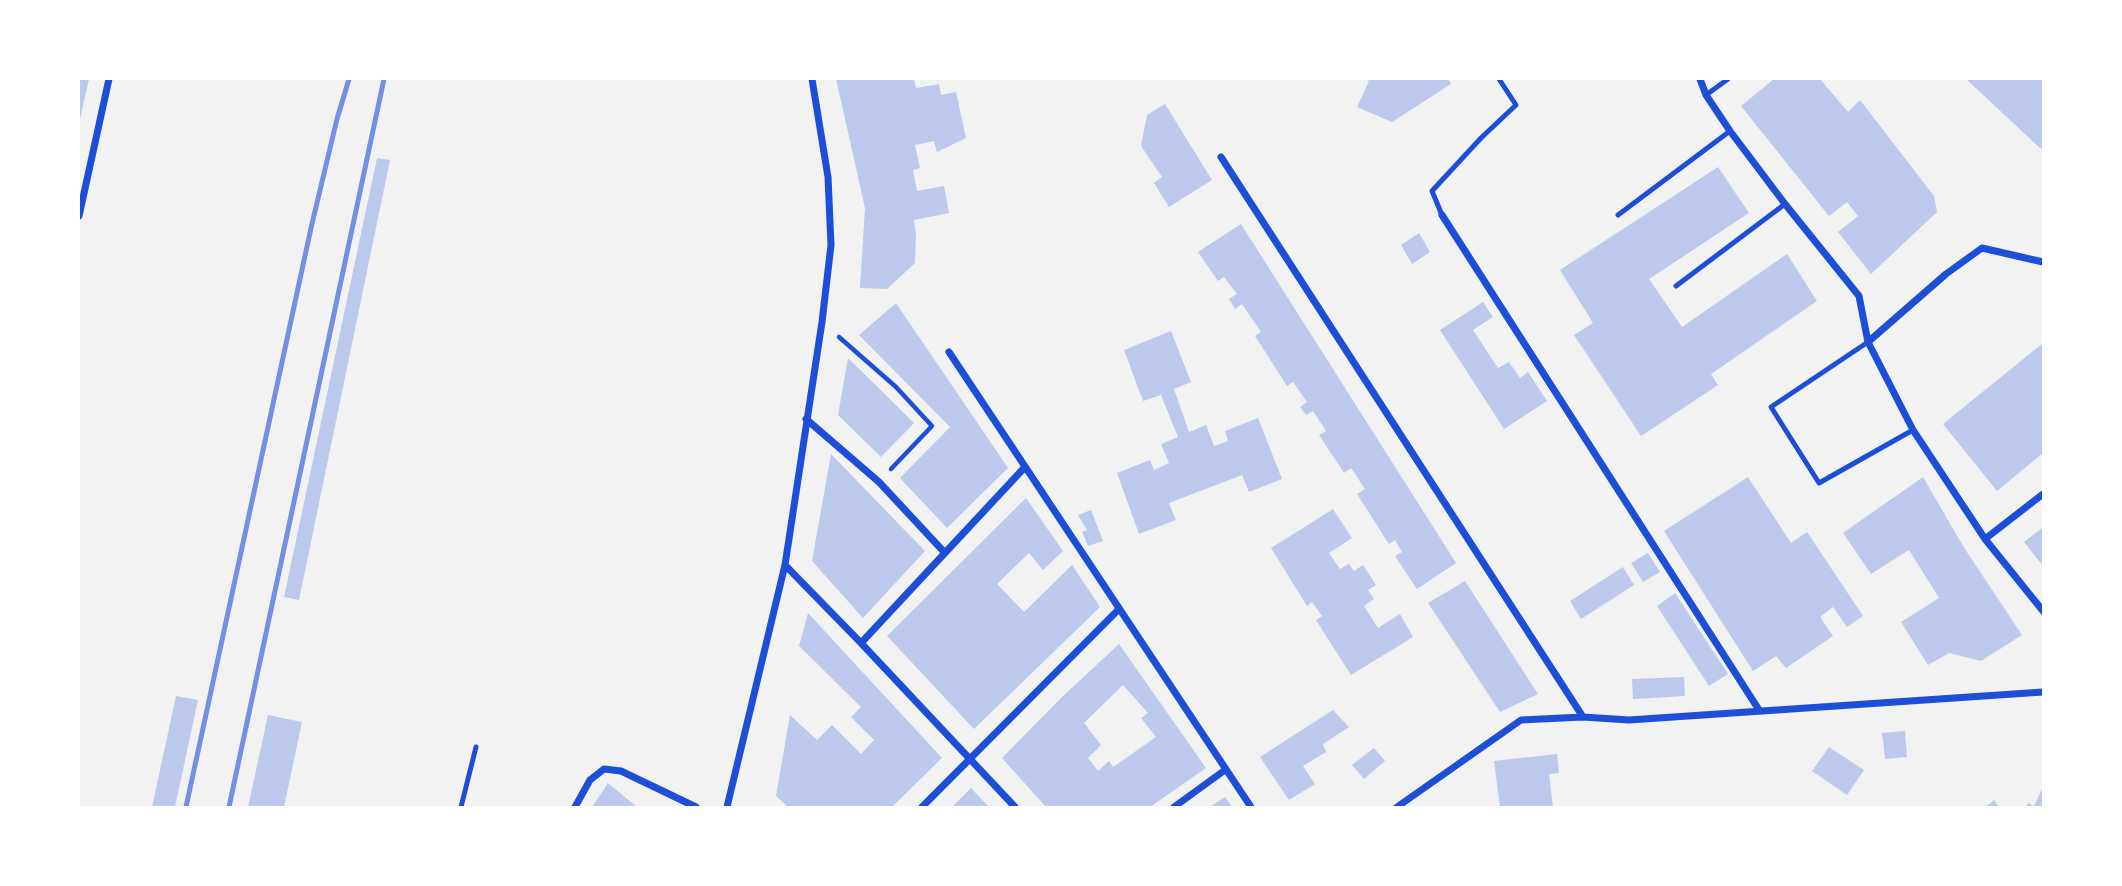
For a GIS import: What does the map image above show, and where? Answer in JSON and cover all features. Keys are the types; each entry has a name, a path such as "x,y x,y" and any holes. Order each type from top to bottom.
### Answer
{"street":[{"path":"79,216 109,79"},
{"path":"727,807 785,565 831,245 828,177 812,79"},
{"path":"1700,79 1706,95 1730,131 1858,296 1868,342 1913,430 1985,539 2043,611"},
{"path":"1221,156 1583,717"},
{"path":"1442,215 1759,710"},
{"path":"1868,342 1946,274 1982,248 2043,262"},
{"path":"949,352 1251,807"},
{"path":"806,419 879,482 945,553"},
{"path":"861,643 1025,467"},
{"path":"1985,539 2043,494"},
{"path":"785,565 1015,807"},
{"path":"922,807 1118,610"},
{"path":"1397,807 1521,720 1583,717 1629,720 2043,692"},
{"path":"575,807 590,780 604,769 621,771 696,807"},
{"path":"1174,807 1225,770"}],"lane":[{"path":"1442,215 1432,191 1516,105 1499,79"},
{"path":"1706,95 1728,79"},
{"path":"1618,215 1730,131"},
{"path":"1676,286 1785,204"},
{"path":"1868,342 1771,407 1819,482 1913,430"},
{"path":"461,807 476,747"}],"path":[{"path":"822,322 895,387 932,426 879,482"}],"building":[{"path":"79,79 89,79 80,119 79,119"},
{"path":"836,79 914,79 916,88 939,84 941,95 956,92 966,138 937,152 934,141 915,145 920,168 913,170 917,191 944,186 949,213 914,220 915,263 887,289 860,288 865,208"},
{"path":"1364,79 1448,79 1451,84 1392,122 1357,107 1369,81"},
{"path":"1774,79 1820,79 1848,112 1860,100 1934,196 1937,212 1871,274 1838,232 1858,216 1847,202 1829,216 1741,106"},
{"path":"1966,79 2043,79 2041,149"},
{"path":"1165,104 1212,180 1169,207 1154,183 1162,177 1141,146 1147,115"},
{"path":"377,158 390,160 299,600 284,597"},
{"path":"1718,167 1749,213 1649,279 1682,327 1787,254 1817,301 1711,374 1718,385 1641,436 1574,335 1593,323 1560,270"},
{"path":"1241,224 1456,563 1417,589 1395,556 1402,552 1395,540 1389,544 1357,494 1365,489 1351,468 1344,473 1319,435 1326,431 1313,411 1306,415 1300,407 1307,402 1293,382 1287,386 1255,336 1261,332 1242,304 1235,309 1229,299 1237,294 1224,277 1218,281 1198,252"},
{"path":"1419,233 1430,252 1412,264 1401,245"},
{"path":"1483,302 1493,317 1473,330 1498,368 1509,362 1520,378 1528,372 1547,401 1504,429 1440,330"},
{"path":"896,303 1008,468 947,528 900,478 950,427 859,335"},
{"path":"1171,331 1191,382 1174,389 1189,432 1206,425 1214,446 1228,441 1225,431 1258,418 1282,479 1249,492 1242,475 1169,503 1176,520 1139,534 1117,473 1150,460 1154,470 1169,463 1161,444 1178,437 1161,395 1143,401 1124,350"},
{"path":"2043,343 2043,453 1997,491 1943,424"},
{"path":"848,358 914,423 881,457 838,415"},
{"path":"831,454 925,551 863,618 812,561"},
{"path":"1748,477 1791,543 1807,532 1863,616 1847,627 1833,607 1820,617 1833,636 1786,668 1776,656 1753,671 1664,531"},
{"path":"1923,477 1963,546 2022,635 1981,661 1949,653 1928,665 1901,622 1939,598 1909,550 1871,574 1843,533"},
{"path":"1026,498 1063,551 1043,570 1029,553 997,584 1024,612 1072,565 1100,607 974,729 887,636"},
{"path":"1333,509 1352,538 1329,553 1340,569 1349,564 1354,571 1363,565 1376,585 1368,590 1374,599 1364,606 1378,628 1400,614 1413,637 1351,675 1316,620 1322,616 1312,602 1307,606 1271,548"},
{"path":"1091,510 1103,541 1088,546 1082,532 1087,530 1078,515"},
{"path":"2043,527 2043,566 2024,542"},
{"path":"1648,553 1660,572 1643,582 1631,563"},
{"path":"1623,567 1634,585 1581,619 1570,601"},
{"path":"1465,581 1538,694 1500,712 1428,603"},
{"path":"1675,593 1728,674 1709,686 1657,606"},
{"path":"808,613 942,758 892,807 788,807 776,796 790,715 817,740 832,725 861,754 874,740 851,717 861,707 799,646"},
{"path":"1119,644 1206,768 1150,807 1046,807 1002,758","holes":["1123,685 1148,713 1141,718 1156,737 1113,767 1109,761 1098,771 1088,758 1101,745 1084,723"]},
{"path":"1684,677 1685,696 1633,699 1632,679"},
{"path":"176,696 198,700 175,807 152,807"},
{"path":"1333,710 1349,727 1323,744 1326,752 1303,766 1315,784 1289,800 1260,757"},
{"path":"268,715 302,722 284,807 248,807"},
{"path":"1905,731 1907,757 1885,759 1882,733"},
{"path":"1829,747 1864,770 1847,795 1812,771"},
{"path":"1374,748 1385,761 1364,779 1352,765"},
{"path":"1557,754 1559,773 1549,774 1553,807 1500,807 1494,761"},
{"path":"608,783 637,807 592,807"},
{"path":"2043,787 2043,807 2026,807 2028,803 2034,806"},
{"path":"971,788 989,807 952,807"},
{"path":"1225,797 1232,807 1210,807"},
{"path":"1994,800 1999,807 1985,807"}],"railway":[{"path":"186,807 311,228 349,79"},
{"path":"229,807 384,79"}]}
